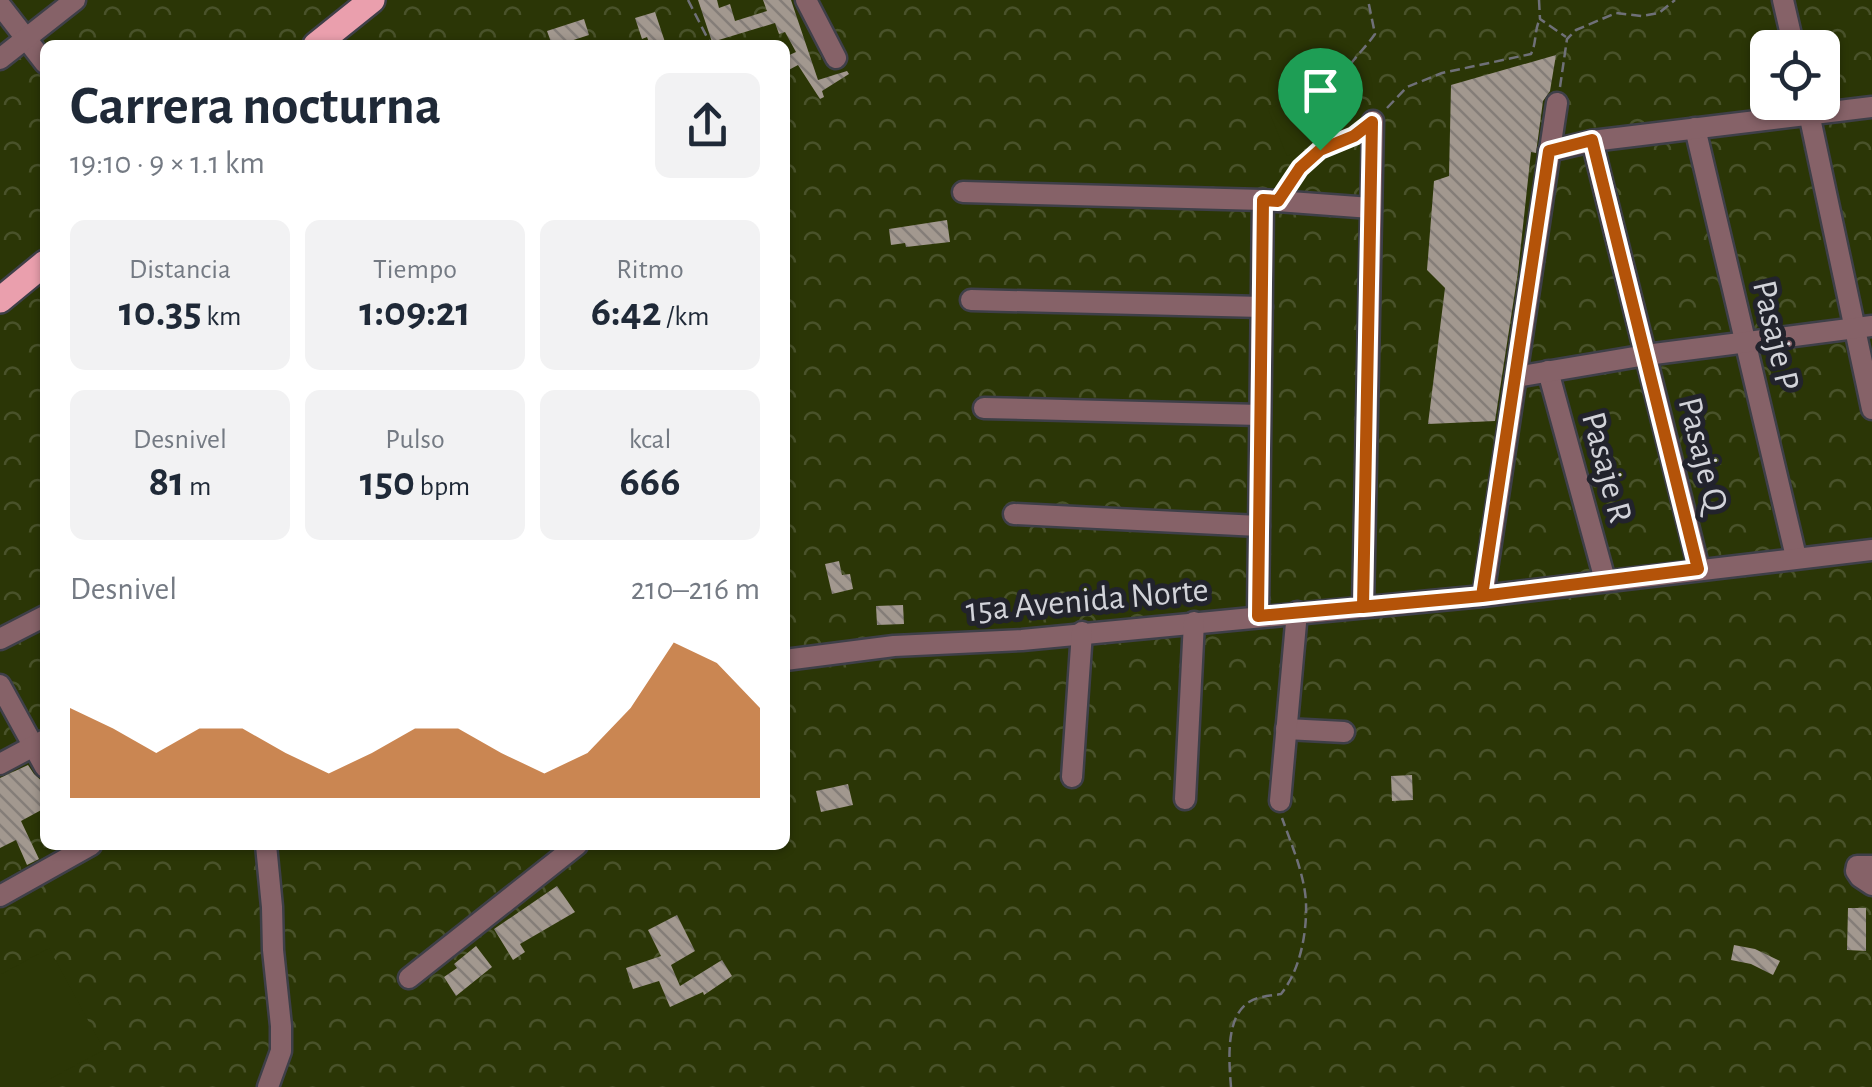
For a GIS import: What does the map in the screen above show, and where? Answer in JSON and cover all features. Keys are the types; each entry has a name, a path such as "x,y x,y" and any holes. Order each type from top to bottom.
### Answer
{"main road":[{"path":"322,40 372,0"},
{"path":"0,300 40,267"}],"street":[{"path":"0,59 75,0"},
{"path":"806,0 836,58"},
{"path":"1783,0 1790,30"},
{"path":"0,5 40,56"},
{"path":"1482,596 1558,104"},
{"path":"1840,108 1872,107"},
{"path":"1549,151 1592,140 1750,118"},
{"path":"1811,120 1863,327 1872,409"},
{"path":"1363,607 1372,122"},
{"name":"Pasaje P","path":"1695,128 1796,557"},
{"name":"Pasaje Q","path":"1592,140 1698,569"},
{"path":"963,192 1270,200 1371,208"},
{"path":"1258,616 1262,306 1270,200"},
{"path":"972,300 1262,306"},
{"path":"1516,377 1646,355 1863,327"},
{"name":"Pasaje R","path":"1548,371 1605,580"},
{"path":"984,408 1260,415"},
{"path":"1014,514 1259,526"},
{"name":"15a Avenida Norte","path":"790,659 894,646 1022,640 1482,596 1872,550"},
{"path":"1280,801 1297,612"},
{"path":"0,639 40,619"},
{"path":"1185,799 1194,622"},
{"path":"1072,778 1082,632"},
{"path":"0,685 40,743 0,764"},
{"path":"1286,730 1344,732"},
{"path":"0,896 82,850"},
{"path":"266,850 281,1026 281,1050 268,1087"},
{"path":"409,978 571,850"},
{"path":"1872,866 1857,866 1856,870 1872,885"}],"path":[{"path":"688,0 708,40"},
{"path":"1270,200 1320,150 1326,139 1342,76 1374,34 1368,0"},
{"path":"1320,150 1354,136 1408,87 1442,73 1531,54 1540,19 1539,0"},
{"path":"1558,104 1568,38 1584,25 1616,13 1659,13 1675,0"},
{"path":"1540,19 1568,38"},
{"path":"1231,1087 1233,1022 1246,1003 1281,994 1294,977 1302,943 1306,901 1280,801"}],"green space":[{"path":"0,0 1872,0 1872,1087 0,1087"},
{"path":"1353,75 1372,122 1287,156 1268,109"},
{"path":"49,948 104,1050 35,1087 0,1087 0,975"}],"building":[{"path":"698,0 717,0 719,8 730,4 735,21 767,11 763,0 791,0 818,80 847,71 849,74 822,91 824,97 820,99 798,65 790,69 790,55 796,52 785,32 779,34 775,23 711,40"},
{"path":"655,12 664,40 642,39 635,18"},
{"path":"584,19 589,35 550,40 547,31"},
{"path":"1556,55 1550,91 1543,101 1536,153 1531,152 1518,272 1495,421 1428,424 1445,288 1427,270 1434,181 1449,176 1451,85"},
{"path":"947,220 950,242 891,245 889,229"},
{"path":"839,561 842,575 850,574 853,589 832,594 825,564"},
{"path":"903,605 904,624 877,625 876,606"},
{"path":"28,765 40,779 40,811 21,821 39,859 27,865 16,840 0,848 0,778"},
{"path":"1412,775 1413,800 1392,801 1391,776"},
{"path":"848,784 853,805 821,812 816,791"},
{"path":"557,886 575,912 520,944 525,952 513,960 494,929"},
{"path":"1848,908 1866,908 1866,951 1847,950"},
{"path":"677,915 695,951 671,965 680,986 722,960 732,976 704,995 703,992 670,1007 659,981 633,989 626,968 661,956 648,930"},
{"path":"1734,945 1755,949 1780,961 1773,975 1731,960"},
{"path":"476,946 492,967 456,996 444,977"}],"route":[{"path":"1320,150 1300,168 1278,201 1263,200 1258,616 1363,607 1482,596 1698,569 1592,140 1549,151 1482,596 1363,607 1372,122 1354,136 1320,150"}]}
